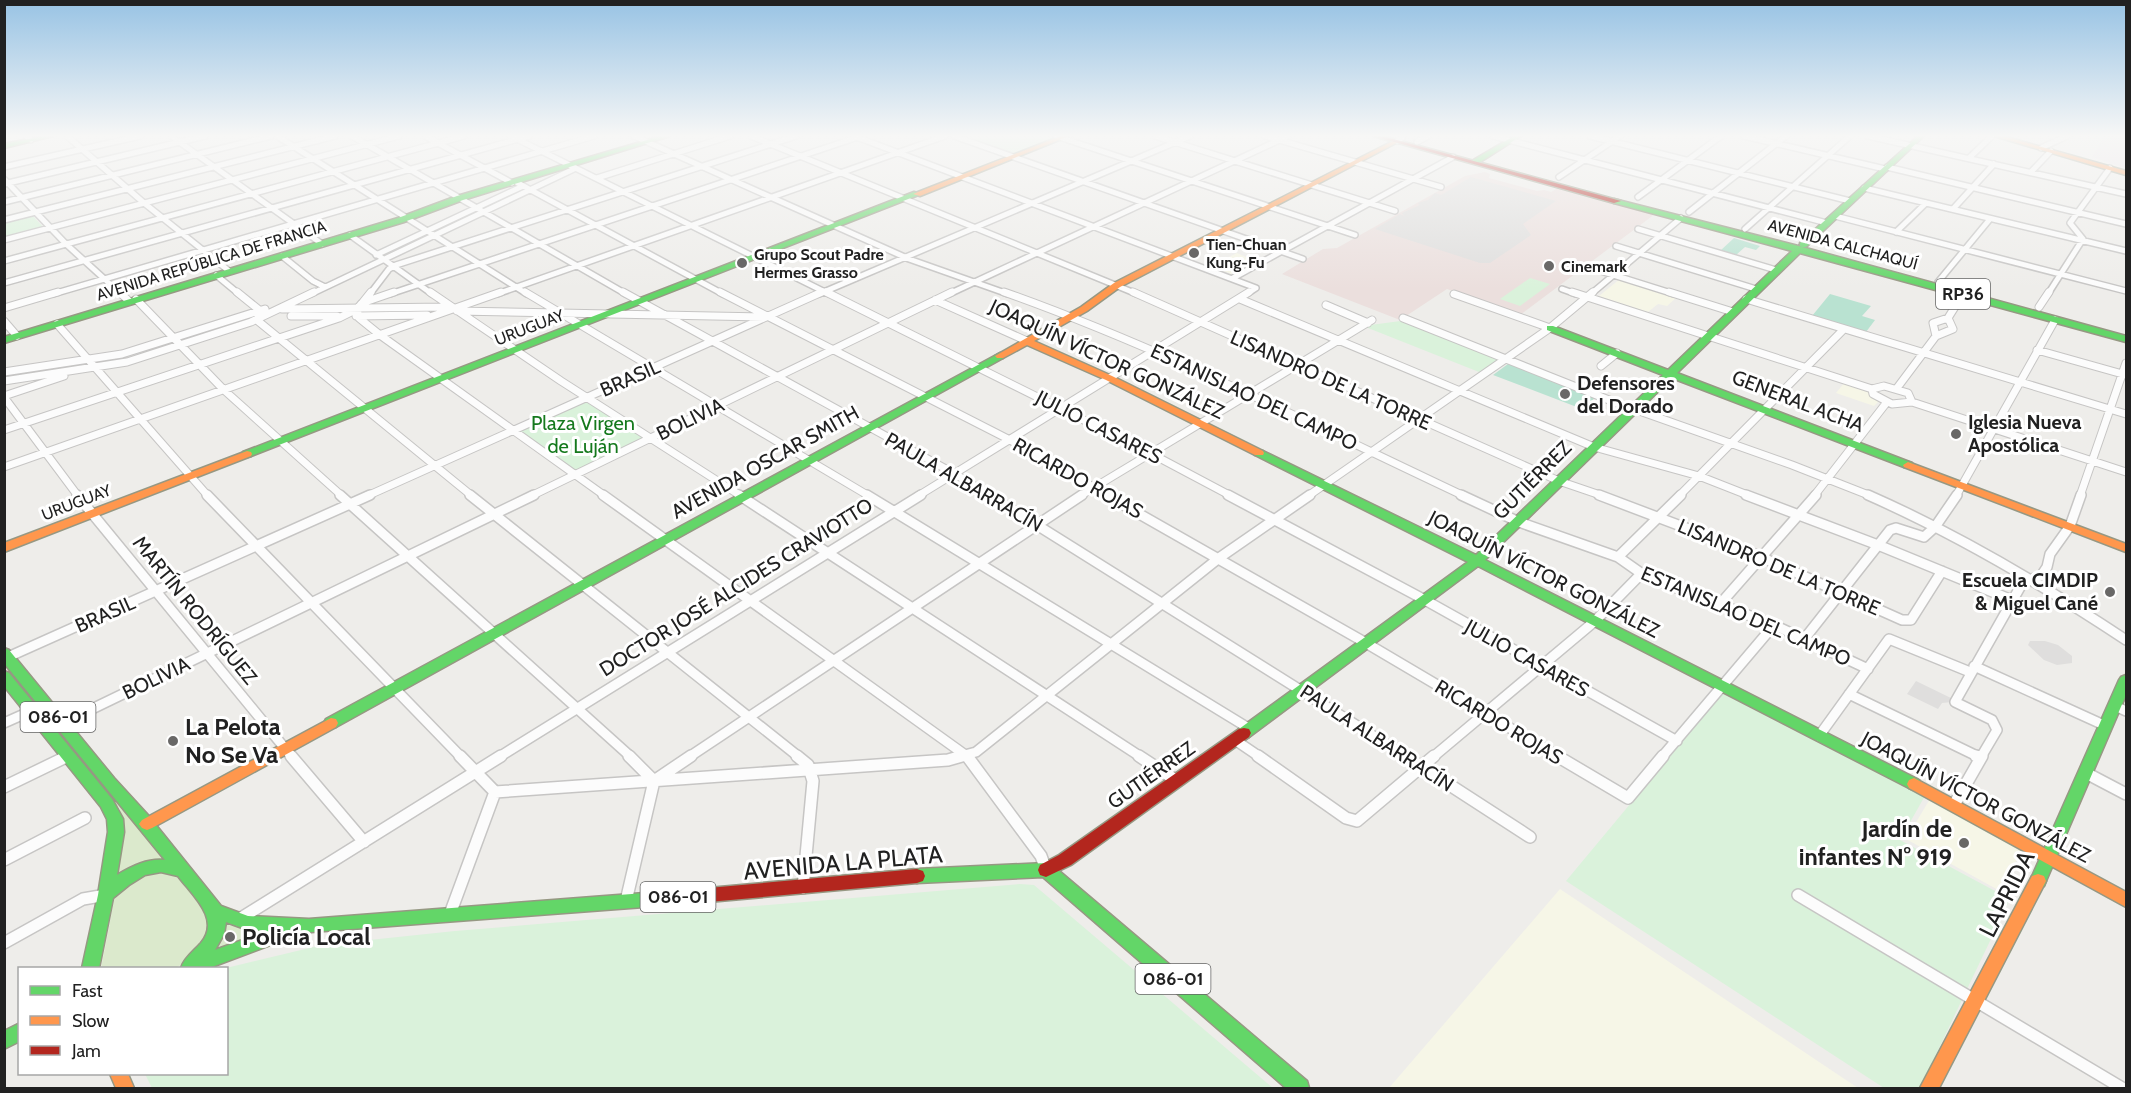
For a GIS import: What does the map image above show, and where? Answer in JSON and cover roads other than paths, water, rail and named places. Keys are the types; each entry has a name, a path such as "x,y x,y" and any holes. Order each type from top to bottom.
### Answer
{"main road":[{"name":"AVENIDA REPÚBLICA DE FRANCIA","path":"4,340 408,218 460,198 511,187"},
{"name":"URUGUAY","path":"4,548 936,187"},
{"name":"AVENIDA OSCAR SMITH","path":"147,824 979,368 1072,316 1117,285 1308,187"},
{"name":"AVENIDA CALCHAQUÍ","path":"1579,187 2127,339"},
{"name":"AVENIDA CALCHAQUÍ","path":"1589,187 1745,229 1801,247 2127,333"},
{"name":"GUTIÉRREZ","path":"1046,870 1065,860 1235,740 1477,561 1776,270 1864,188"},
{"name":"GENERAL ACHA","path":"1550,328 2127,548"},
{"name":"JOAQUÍN VÍCTOR GONZÁLEZ","path":"1027,341 1109,378 1477,561 1954,806 2127,900"},
{"name":"086-01","path":"6,655 186,873"},
{"name":"086-01","path":"4,676 107,803 115,819 116,832 106,895"},
{"name":"LAPRIDA","path":"1929,1089 2050,857 2106,726 2121,709 2127,680"},
{"path":"90,967 106,895 122,880 148,866 172,865 186,873 215,911 219,922 216,935 205,951 189,967"},
{"name":"086-01","path":"1046,870 1300,1089"},
{"name":"AVENIDA LA PLATA","path":"215,911 238,920 265,925 309,926 803,888 902,877 1046,870"},
{"name":"AVENIDA LA PLATA","path":"192,967 252,943 309,926"},
{"path":"4,1041 18,1032"},
{"path":"119,1075 125,1089"}],"street":[{"path":"10,187 66,244 174,338 224,390 406,556 579,709 654,781"},
{"path":"4,202 66,187"},
{"path":"126,187 229,271"},
{"path":"4,220 137,187"},
{"path":"4,240 203,187"},
{"path":"243,187 322,244"},
{"path":"4,261 273,187"},
{"path":"4,283 345,187"},
{"path":"360,187 557,312 894,511 1250,729"},
{"path":"4,308 417,187"},
{"name":"PAULA ALBARRACÍN","path":"439,187 711,342 955,474 1303,690 1530,837"},
{"path":"4,381 127,362 180,345 259,313 280,309 480,210 517,187"},
{"name":"RICARDO ROJAS","path":"524,187 696,280 1010,440 1366,643 1628,798 1677,741"},
{"name":"JULIO CASARES","path":"614,187 1150,453 1425,600 1677,741"},
{"path":"359,309 392,267 639,187"},
{"path":"4,430 345,316 417,285 709,187"},
{"name":"ESTANISLAO DEL CAMPO","path":"750,187 904,258 1072,316 1154,350 1519,522 1617,557 1641,574 1774,625 1868,669"},
{"path":"4,467 800,187"},
{"name":"LISANDRO DE LA TORRE","path":"877,187 1117,285 1559,481 1659,516 1760,556 1902,621 1911,620 1942,571"},
{"path":"988,187 1233,278 1398,187"},
{"name":"BRASIL","path":"6,655 156,591 825,291 1069,187"},
{"path":"1100,187 1303,259"},
{"name":"BOLIVIA","path":"63,723 889,322 1175,187"},
{"path":"1212,187 1355,235"},
{"path":"1318,187 1395,211"},
{"path":"1638,197 1651,187"},
{"path":"1692,187 1768,207 1896,232 2127,291"},
{"path":"57,324 137,420 189,477 495,792 810,770 967,756 975,752 1219,558 1550,328 1638,253 1721,187"},
{"path":"1745,229 1791,187"},
{"path":"1796,187 1850,201"},
{"path":"1953,209 1973,187 2127,224"},
{"path":"2039,307 2081,241 2082,236 2070,224 2095,187 2127,194"},
{"path":"1864,188 2127,252"},
{"path":"1896,232 1926,203"},
{"path":"1938,282 1990,219"},
{"path":"1638,229 1776,270"},
{"path":"350,236 417,285 514,350 913,607 1177,781"},
{"path":"1616,246 1756,290"},
{"path":"282,256 313,281 325,287"},
{"path":"1588,267 1733,312"},
{"path":"216,275 259,313 278,338 433,466 803,760 810,770 813,781 803,888"},
{"name":"DOCTOR JOSÉ ALCIDES CRAVIOTTO","path":"238,920 1256,288 1233,278"},
{"path":"1562,289 1872,389 1884,386 1897,388 1908,393 1912,402"},
{"name":"GENERAL ACHA","path":"1454,294 1550,328"},
{"path":"1936,336 1933,323 1948,318 1963,294"},
{"path":"1240,299 1594,447 1699,476 1800,514 2012,600"},
{"path":"1746,299 2127,414"},
{"name":"JOAQUÍN VÍCTOR GONZÁLEZ","path":"935,300 1027,341"},
{"path":"626,901 654,781 1094,487 1370,321 1326,306"},
{"path":"4,372 122,354 259,313 280,309 452,309 768,317"},
{"path":"359,309 430,316"},
{"path":"359,309 380,335 967,756 978,767 1041,855 1046,870"},
{"path":"291,316 345,316"},
{"path":"1403,318 1633,409 1734,442 1830,478 1936,526 2033,578 2127,640"},
{"path":"1897,388 1936,336 1953,329 1948,318"},
{"path":"1805,638 1890,530 1896,528 1921,536 1928,535 1936,526 1963,485 2055,320"},
{"path":"4,321 18,336"},
{"path":"1617,557 1766,410 1844,329"},
{"path":"2037,350 2125,374"},
{"path":"1601,366 1617,353"},
{"path":"1954,806 1997,730 1996,725 1986,716 1955,702 2023,582 2041,576 2046,570 2050,554 2070,526 2127,363"},
{"path":"4,396 74,371"},
{"path":"1872,389 1873,394 1887,402 1905,405 1912,402 2127,472"},
{"name":"MARTÍN RODRÍGUEZ","path":"4,396 91,514 284,750 364,842"},
{"path":"1721,603 1830,478 1887,402"},
{"path":"1235,740 1346,818 1357,821 1595,621 1641,574"},
{"path":"1677,741 1774,625"},
{"name":"LISANDRO DE LA TORRE","path":"1868,669 1887,641 1898,641 1972,669 2106,726"},
{"path":"1818,736 1868,669"},
{"path":"1849,694 1980,758"},
{"path":"4,723 31,711"},
{"path":"4,788 68,756"},
{"path":"2086,773 2127,794"},
{"path":"450,914 495,792"},
{"path":"4,860 85,818"},
{"path":"4,943 83,899 106,895"},
{"path":"1798,895 2122,1089"}],"place":[{"name":"Tien-Chuan Kung-Fu","path":"1194,253"},
{"name":"Grupo Scout Padre Hermes Grasso","path":"742,263"},
{"name":"Cinemark","path":"1549,266"},
{"name":"Defensores del Dorado","path":"1565,394"},
{"name":"Iglesia Nueva Apostólica","path":"1956,434"},
{"name":"Escuela CIMDIP & Miguel Cané","path":"2110,592"},
{"name":"La Pelota No Se Va","path":"173,741"},
{"name":"Jardín de infantes N° 919","path":"1964,843"},
{"name":"Policía Local","path":"230,937"}],"park label":[{"name":"Plaza Virgen de Luján","path":"583,434"}]}
